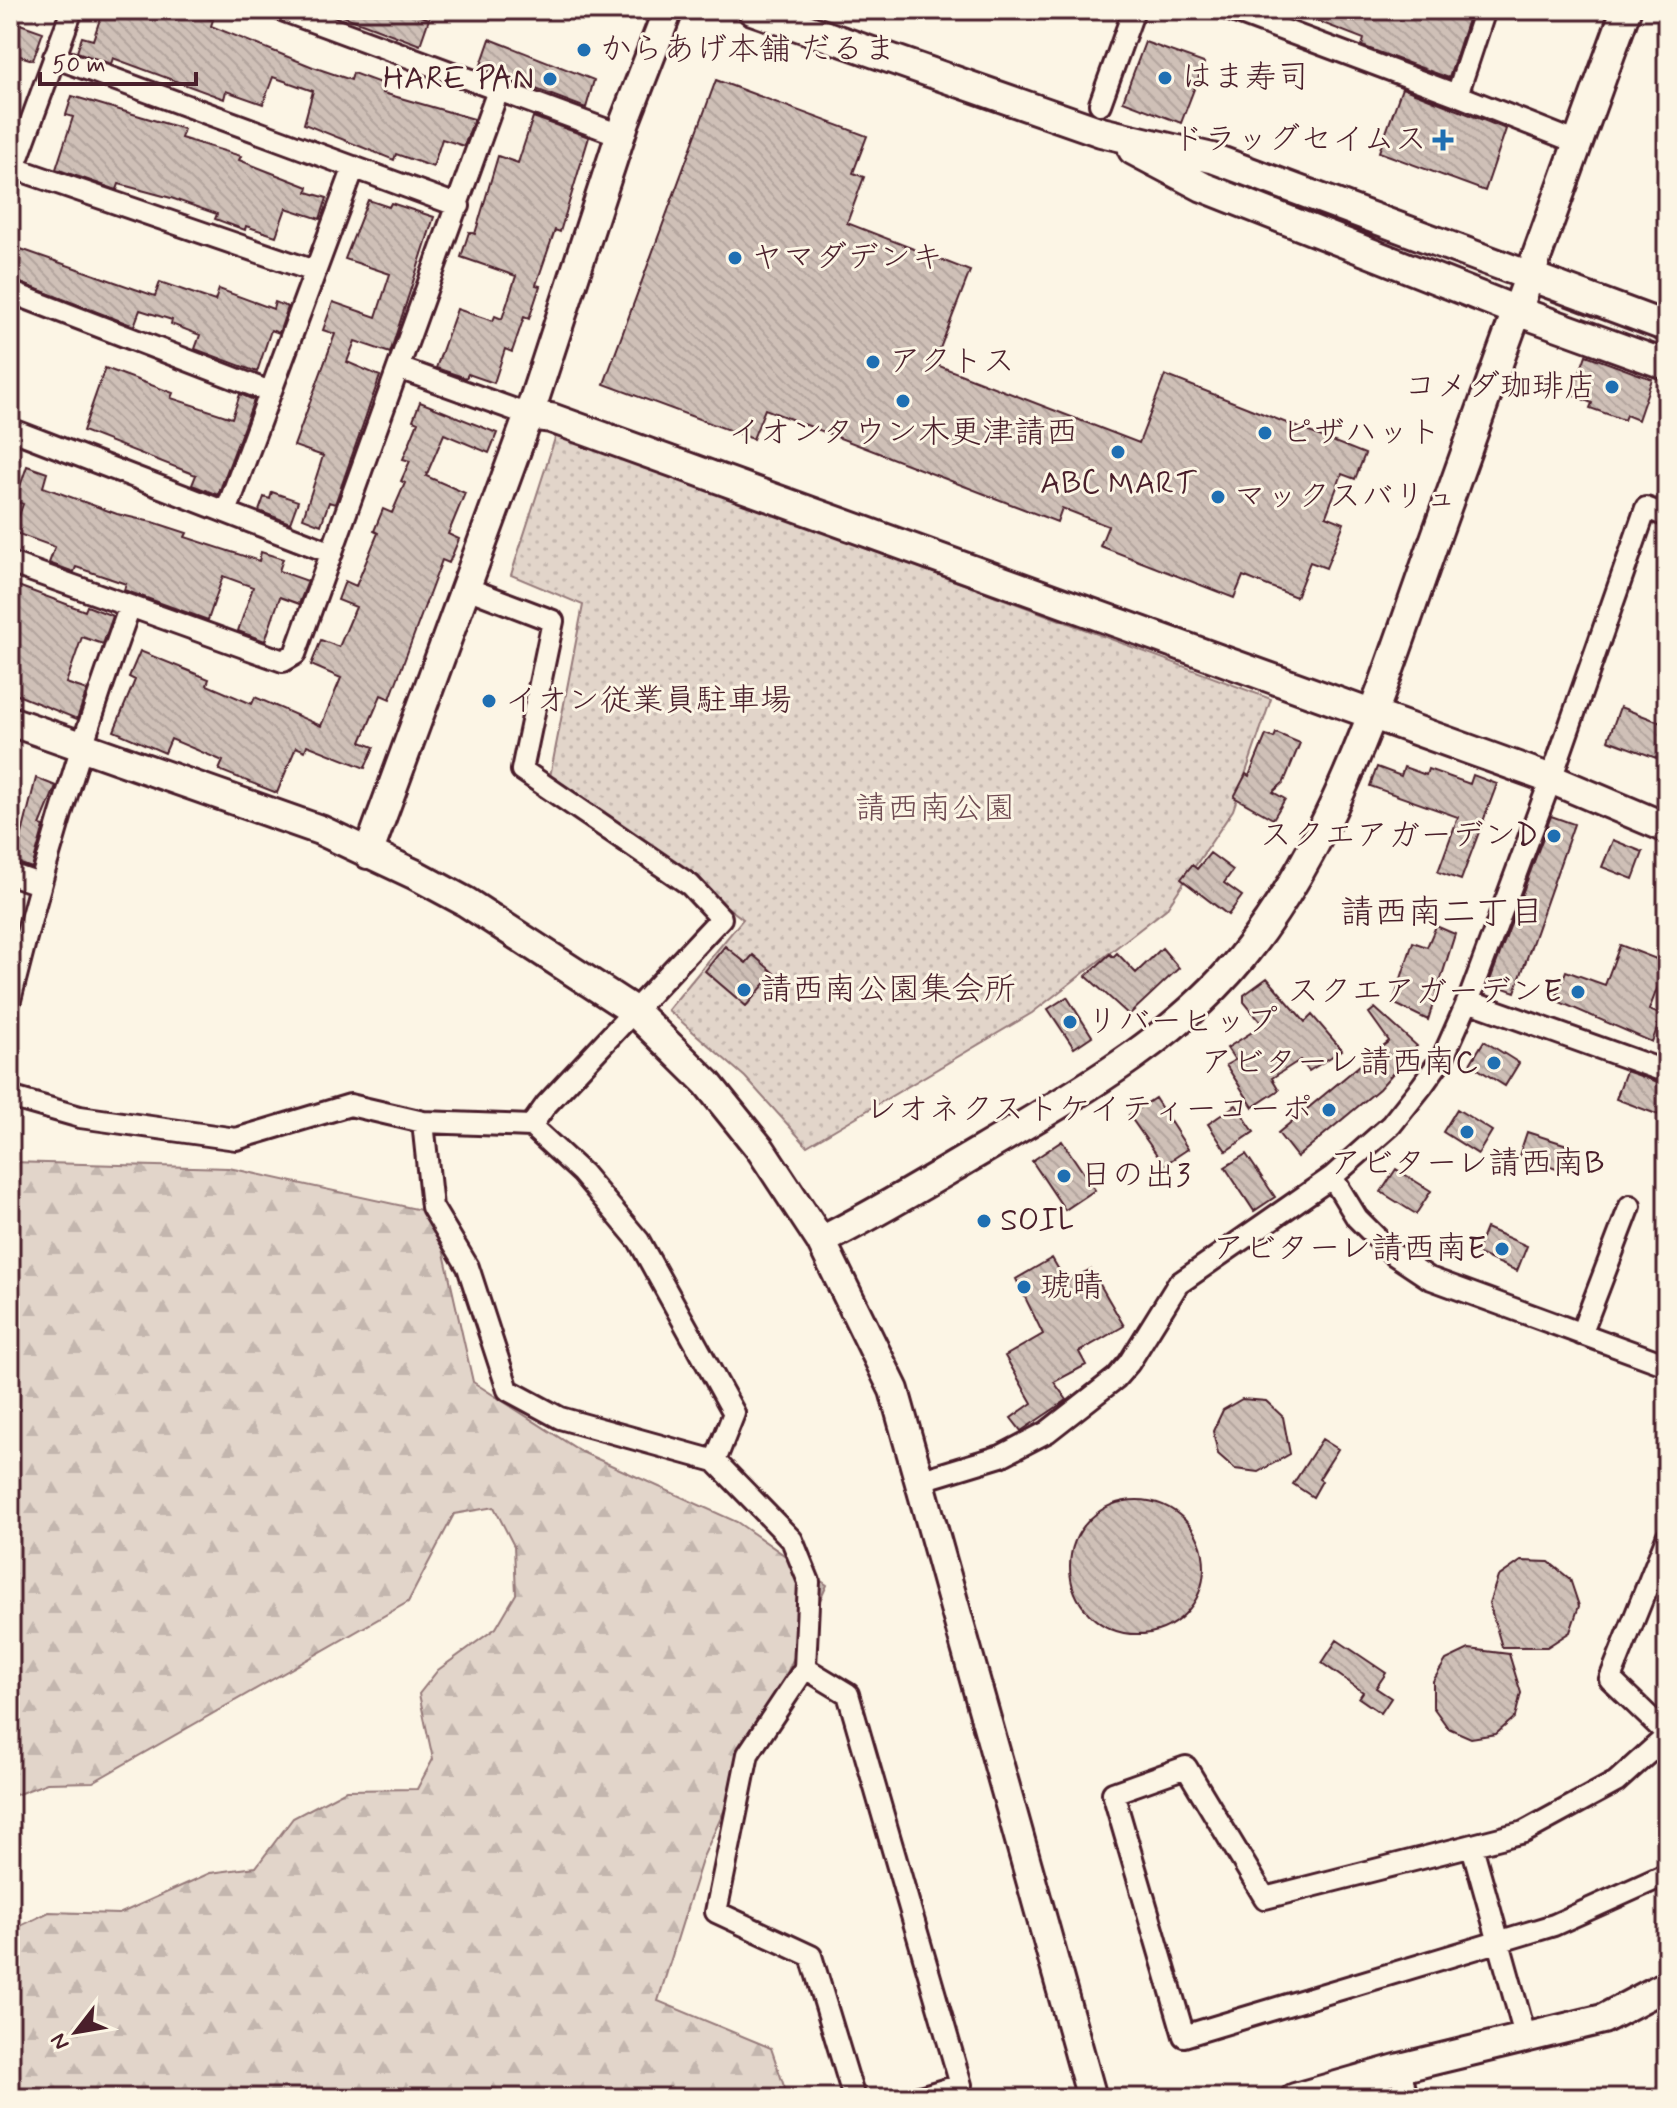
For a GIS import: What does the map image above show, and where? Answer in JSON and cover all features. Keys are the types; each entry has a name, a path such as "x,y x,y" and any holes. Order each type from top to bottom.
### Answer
{"street":[{"path":"72,10 12,174 314,271"},
{"path":"282,10 620,135"},
{"path":"368,854 529,415 620,135 668,10"},
{"path":"752,10 1101,132 1212,158 1324,197 1529,278 1667,327"},
{"path":"1100,104 1134,10"},
{"path":"1230,10 1578,143"},
{"path":"1457,95 1485,10"},
{"path":"821,1241 1080,1092 1158,1036 1204,997 1240,959 1297,876 1372,713 1626,10"},
{"path":"54,57 459,206"},
{"path":"10,563 283,661 290,659 332,553 499,88"},
{"path":"1101,132 1203,187 1517,311 1667,365"},
{"path":"226,512 354,167"},
{"path":"10,292 270,392"},
{"path":"399,368 529,415 551,418 1372,713 1551,779 1667,828"},
{"path":"10,429 332,553"},
{"path":"922,1480 1001,1456 1047,1432 1129,1363 1168,1296 1190,1274 1332,1177 1391,1125 1422,1086 1444,1055 1468,1001 1551,779 1646,508 1667,516"},
{"path":"464,587 553,621 522,770 690,885 721,918 546,1105 531,1126"},
{"path":"10,1000 39,884 79,746 130,606"},
{"path":"10,721 320,830 466,902 634,1011 716,1094 761,1150 821,1241 894,1390 922,1480 1092,2098"},
{"path":"10,874 39,884"},
{"path":"1468,1001 1667,1072"},
{"path":"10,1097 80,1117 236,1139 350,1105 423,1122 531,1126 582,1173 639,1241 734,1413 715,1461"},
{"path":"423,1122 432,1207 468,1267 508,1390 560,1418 715,1461 792,1540 809,1582 805,1668 748,1754 716,1912 811,1956 854,2098"},
{"path":"1332,1177 1357,1218 1393,1254 1429,1278 1667,1365"},
{"path":"1581,1334 1630,1206"},
{"path":"1667,1537 1610,1679 1667,1735 1616,1782 1524,1832 1265,1898 1186,1767 1113,1793 1184,2036 1500,1942 1605,1905 1667,1874"},
{"path":"805,1668 848,1694 961,2085 916,2098"},
{"path":"1472,1846 1526,2039"},
{"path":"1295,2098 1400,2068 1603,2019 1667,1985"},
{"path":"1400,2068 1407,2098"}],"green space":[{"name":"請西南公園","path":"557,432 1271,699 1233,810 1166,909 1032,1013 807,1146 745,1077 668,1010 743,919 650,849 549,782 583,605 511,575"},
{"path":"10,1162 229,1168 435,1213 473,1382 582,1452 737,1522 827,1585 703,1857 658,2001 771,2048 788,2098 10,2098 10,1931 49,1912 119,1914 210,1873 256,1867 293,1818 346,1790 417,1789 433,1759 419,1694 438,1670 496,1628 516,1594 514,1546 494,1507 454,1514 408,1602 93,1782 47,1783 10,1797"}],"building":[{"path":"103,10 182,10 213,20 211,26 313,67 351,80 353,73 386,85 383,93 474,119 464,146 442,139 433,167 396,154 394,160 304,124 313,91 273,77 263,104 226,91 224,99 113,58 111,64 77,52 82,37 93,40"},
{"path":"327,10 402,10 429,19 420,45"},
{"path":"1289,10 1471,10 1449,78 1362,46 1364,39"},
{"path":"20,24 43,32 33,60 10,53"},
{"path":"490,39 594,80 586,108 480,68"},
{"name":"はま寿司","path":"1145,42 1204,63 1181,123 1123,101"},
{"name":"イオンタウン木更津請西","path":"716,80 867,136 853,173 864,177 847,223 970,271 934,364 1139,443 1165,375 1365,454 1355,479 1342,474 1326,516 1344,523 1326,568 1310,562 1296,597 1243,576 1234,598 1100,546 1108,526 1062,508 1057,522 765,409 753,439 604,384"},
{"name":"ドラッグセイムス","path":"1402,88 1506,129 1485,191 1379,152"},
{"path":"72,96 184,129 181,138 241,156 239,160 308,187 307,192 327,198 320,219 286,208 276,236 246,226 245,230 215,219 217,214 171,198 119,184 117,190 56,169 73,117 66,115"},
{"path":"533,117 589,137 560,232 555,230 536,285 540,286 529,319 524,317 512,352 505,349 494,383 468,374 466,378 436,368 457,309 493,321 495,316 502,319 516,276 461,257 469,232 475,234 498,156 518,163"},
{"path":"368,200 389,207 391,203 434,217 390,353 355,341 347,362 380,376 335,504 329,502 321,525 303,518 323,456 294,446 335,334 323,330 333,302 376,317 390,274 345,259"},
{"path":"18,248 155,296 160,282 215,301 219,289 273,309 275,302 288,307 279,333 271,330 257,372 195,349 200,335 171,324 172,320 140,310 134,326 10,279"},
{"name":"コメダ珈琲店","path":"1586,355 1652,379 1638,420 1626,415 1624,420 1590,408 1592,403 1572,395"},
{"path":"105,368 173,393 171,398 232,418 240,394 254,400 218,495 192,485 196,475 83,431"},
{"path":"420,402 497,433 489,453 444,434 426,476 465,493 448,534 459,539 449,563 442,560 390,699 381,695 361,742 374,747 365,768 307,745 305,751 296,747 277,793 219,770 223,761 171,739 165,753 114,731 135,680 129,677 140,651 209,679 207,685 252,704 255,697 321,726 341,678 311,665 321,640 339,647 356,607 338,600 345,581 356,586 378,533 374,531 383,509 392,513 405,483 401,481 410,461 403,459 418,422 413,420"},
{"path":"27,466 47,473 43,487 117,514 187,533 185,537 259,561 261,552 283,559 279,571 308,581 299,604 280,597 265,641 238,631 253,587 223,576 208,620 124,590 126,584 76,567 74,572 49,563 55,547 13,532 23,504 15,501"},
{"path":"272,492 298,501 290,523 259,511 264,497 270,499"},
{"path":"10,583 85,611 87,606 113,616 103,644 82,637 66,683 87,690 77,719 10,692 10,625 15,612 10,610"},
{"path":"1620,707 1667,725 1667,762 1608,740"},
{"path":"1276,733 1300,743 1284,782 1273,792 1285,799 1273,819 1234,797 1246,774 1249,776 1266,735 1274,738"},
{"path":"1377,767 1401,776 1404,767 1426,775 1428,769 1470,784 1473,775 1497,784 1461,880 1438,872 1458,817 1370,786"},
{"path":"36,778 56,786 40,825 44,826 32,868 15,862"},
{"path":"1551,816 1574,824 1515,992 1489,983"},
{"path":"1613,840 1643,852 1633,879 1602,867"},
{"path":"1210,853 1233,870 1224,883 1242,896 1228,915 1181,879 1192,865 1197,869"},
{"path":"1436,926 1455,934 1428,1020 1393,1003 1413,942 1427,947"},
{"path":"1620,945 1667,963 1649,1010 1662,1015 1652,1042 1555,1000 1566,971 1605,985"},
{"name":"請西南公園集会所","path":"725,946 746,963 753,955 774,973 746,1006 705,971"},
{"path":"1162,948 1179,968 1129,1015 1086,976 1110,954 1113,957 1117,953 1136,973"},
{"path":"1267,978 1305,1022 1312,1015 1342,1050 1309,1071 1300,1060 1272,1078 1279,1090 1253,1107 1226,1065 1235,1060 1227,1048 1263,1025 1244,1002 1244,995"},
{"name":"リバーヒップ","path":"1067,997 1092,1036 1074,1048 1048,1009"},
{"name":"レオネクストケイティーコーポ","path":"1375,1008 1417,1046 1379,1089 1297,1157 1278,1133 1389,1041 1369,1013"},
{"name":"アビターレ請西南C","path":"1484,1041 1519,1063 1505,1086 1470,1064"},
{"path":"1626,1071 1667,1085 1667,1118 1616,1099"},
{"path":"1155,1098 1188,1149 1164,1165 1129,1115"},
{"path":"1236,1105 1254,1132 1226,1151 1208,1124"},
{"name":"アビターレ請西南B","path":"1457,1109 1492,1131 1478,1154 1443,1132"},
{"path":"1527,1132 1567,1145 1559,1170 1519,1156"},
{"name":"日の出3","path":"1062,1141 1095,1190 1065,1210 1032,1161"},
{"path":"1246,1154 1275,1197 1254,1211 1225,1167"},
{"path":"1396,1169 1431,1191 1416,1214 1381,1192"},
{"name":"アビターレ請西南E","path":"1486,1228 1527,1246 1517,1271 1476,1253"},
{"path":"1052,1258 1066,1282 1091,1269 1124,1326 1079,1352 1086,1365 1054,1382 1067,1400 1021,1431 1011,1418 1032,1403 1005,1356 1043,1334 1016,1279"},
{"path":"1242,1399 1266,1401 1283,1417 1290,1454 1258,1472 1235,1469 1218,1454 1213,1431 1223,1410"},
{"path":"1322,1439 1338,1449 1319,1479 1322,1481 1313,1497 1293,1484"},
{"path":"1137,1500 1162,1506 1184,1520 1198,1542 1204,1567 1198,1592 1184,1614 1162,1628 1137,1634 1112,1628 1090,1614 1076,1592 1070,1567 1076,1542 1090,1520 1112,1506"},
{"path":"1521,1561 1549,1562 1570,1579 1579,1606 1570,1632 1547,1647 1502,1647 1489,1603 1498,1577"},
{"path":"1337,1640 1386,1673 1376,1688 1391,1698 1381,1713 1359,1698 1363,1692 1322,1663"},
{"path":"1469,1649 1509,1654 1521,1693 1515,1717 1496,1734 1471,1738 1448,1728 1433,1707 1433,1681 1446,1660"}],"place":[{"name":"からあげ本舗 だるま","path":"584,50"},
{"name":"はま寿司","path":"1165,78"},
{"name":"HARE PAN","path":"550,79"},
{"name":"ドラッグセイムス","path":"1443,140"},
{"name":"ヤマダデンキ","path":"735,258"},
{"name":"アクトス","path":"873,362"},
{"name":"コメダ珈琲店","path":"1612,387"},
{"name":"イオンタウン木更津請西","path":"903,401"},
{"name":"ピザハット","path":"1265,433"},
{"name":"ABC MART","path":"1118,452"},
{"name":"マックスバリュ","path":"1218,497"},
{"name":"イオン従業員駐車場","path":"489,701"},
{"name":"スクエアガーデンD","path":"1554,836"},
{"name":"請西南公園集会所","path":"744,990"},
{"name":"スクエアガーデンE","path":"1578,992"},
{"name":"リバーヒップ","path":"1070,1022"},
{"name":"アビターレ請西南C","path":"1494,1063"},
{"name":"レオネクストケイティーコーポ","path":"1329,1110"},
{"name":"アビターレ請西南B","path":"1467,1132"},
{"name":"日の出3","path":"1064,1176"},
{"name":"SOIL","path":"984,1221"},
{"name":"アビターレ請西南E","path":"1502,1249"},
{"name":"琥晴","path":"1024,1287"}],"district":[{"name":"請西南二丁目","path":"1442,913"}]}
